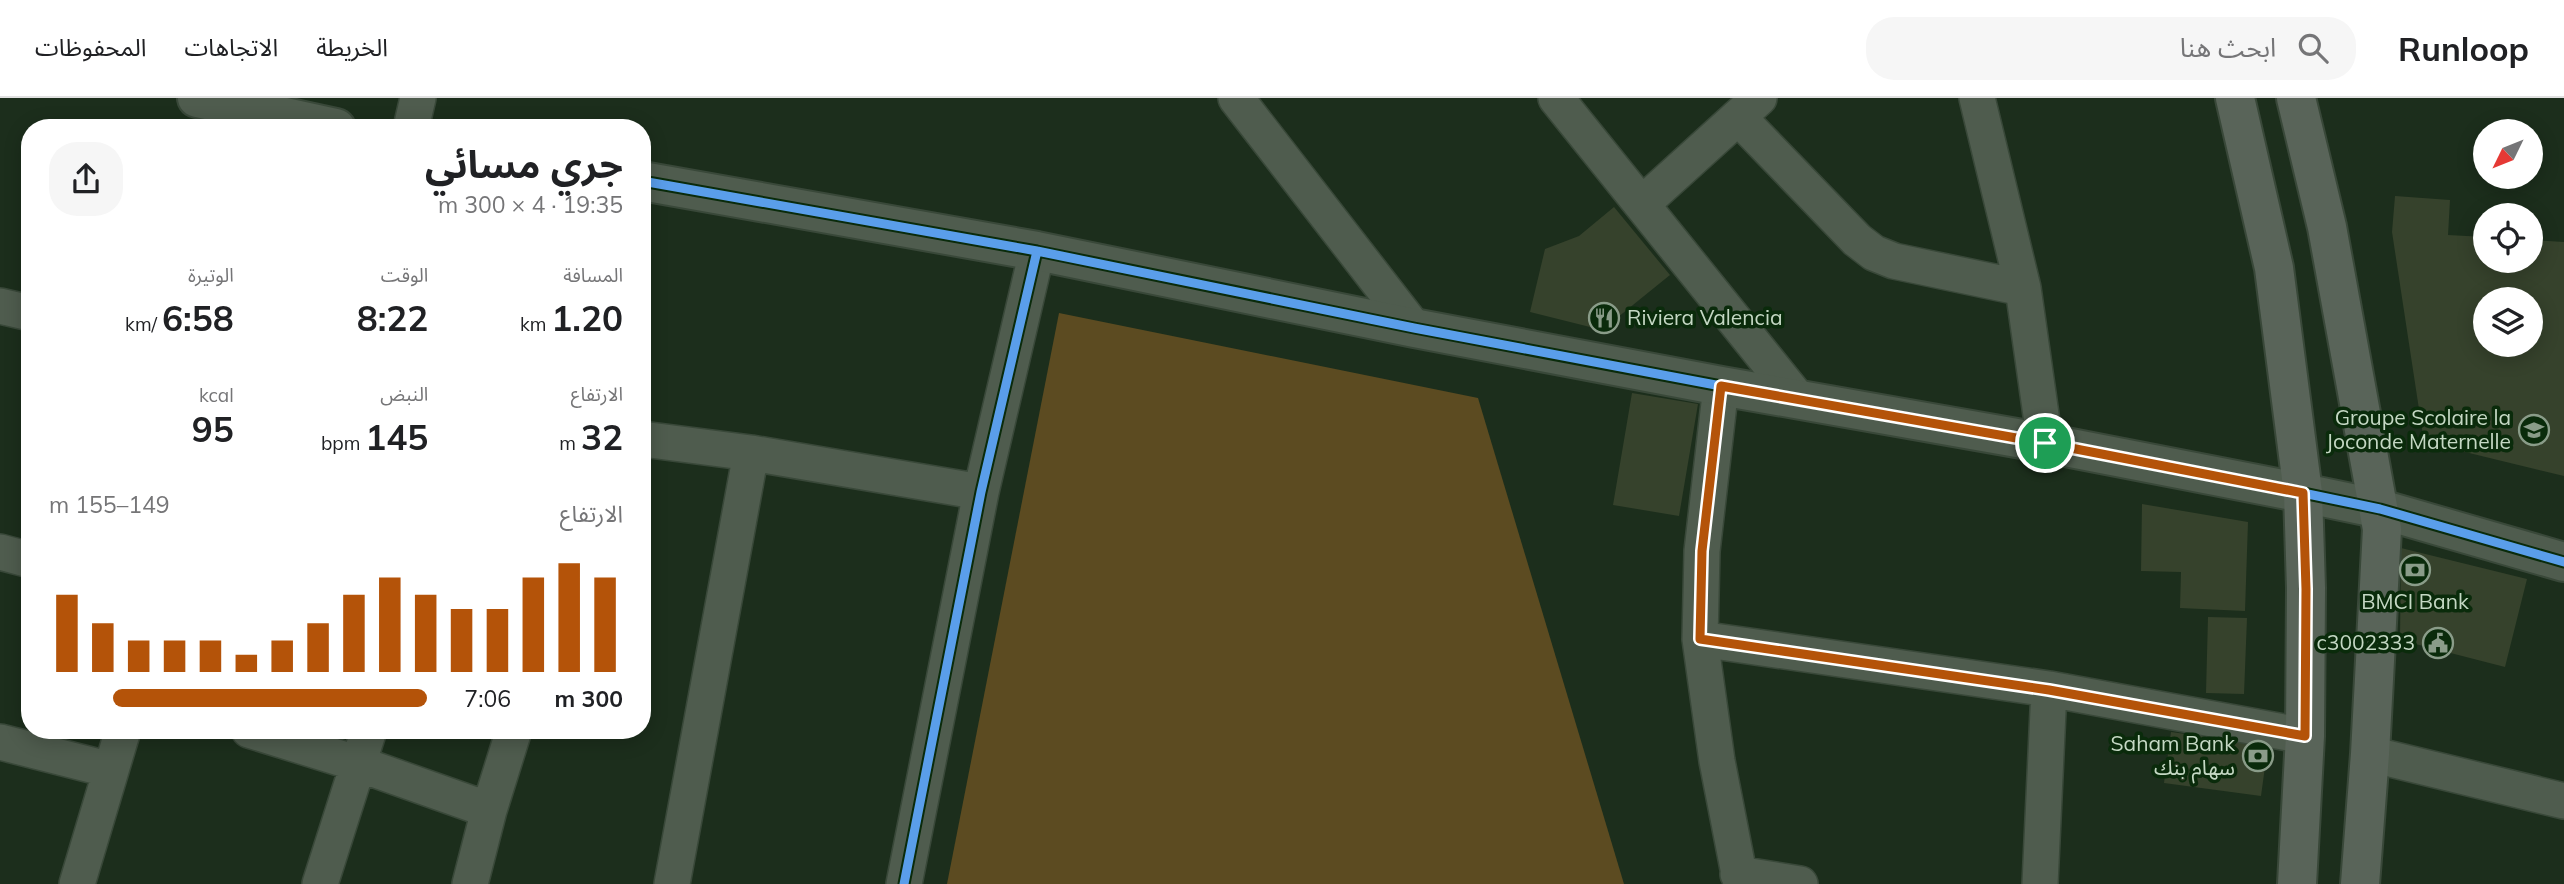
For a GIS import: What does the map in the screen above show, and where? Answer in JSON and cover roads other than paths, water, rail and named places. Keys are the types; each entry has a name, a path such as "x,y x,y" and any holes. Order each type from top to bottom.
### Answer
{"main road":[{"path":"2235,98 2274,268 2303,493 2306,589 2305,736 2297,884"},
{"path":"2296,98 2327,227 2382,529 2360,884"}],"street":[{"path":"197,98 275,119"},
{"path":"413,119 418,98"},
{"path":"1236,98 1414,328"},
{"path":"1556,98 1798,399"},
{"path":"1977,98 2023,288 2045,443"},
{"path":"1642,204 1749,107 1857,240 1874,253 1894,261 2023,288"},
{"path":"651,183 1037,251 1414,328 2303,493 2379,509 2564,562"},
{"path":"904,884 981,492 1037,251"},
{"path":"0,306 21,311"},
{"path":"1721,386 1702,551 1700,639 1717,761 1739,879 1800,884"},
{"path":"651,440 751,453 981,492"},
{"path":"672,884 751,453"},
{"path":"0,552 21,558"},
{"path":"1700,639 2049,690 2305,736"},
{"path":"2040,884 2049,690"},
{"path":"77,884 120,739"},
{"path":"278,739 359,764 488,810"},
{"path":"320,884 366,739"},
{"path":"470,884 488,810 511,739"},
{"path":"0,742 111,769"},
{"path":"2370,754 2564,801"}],"place":[{"name":"Riviera Valencia","path":"1604,318"},
{"name":"Groupe Scolaire la Joconde Maternelle","path":"2534,430"},
{"name":"BMCI Bank","path":"2415,570"},
{"name":"c3002333","path":"2438,643"},
{"name":"Saham Bank سهام بنك","path":"2258,756"}]}
